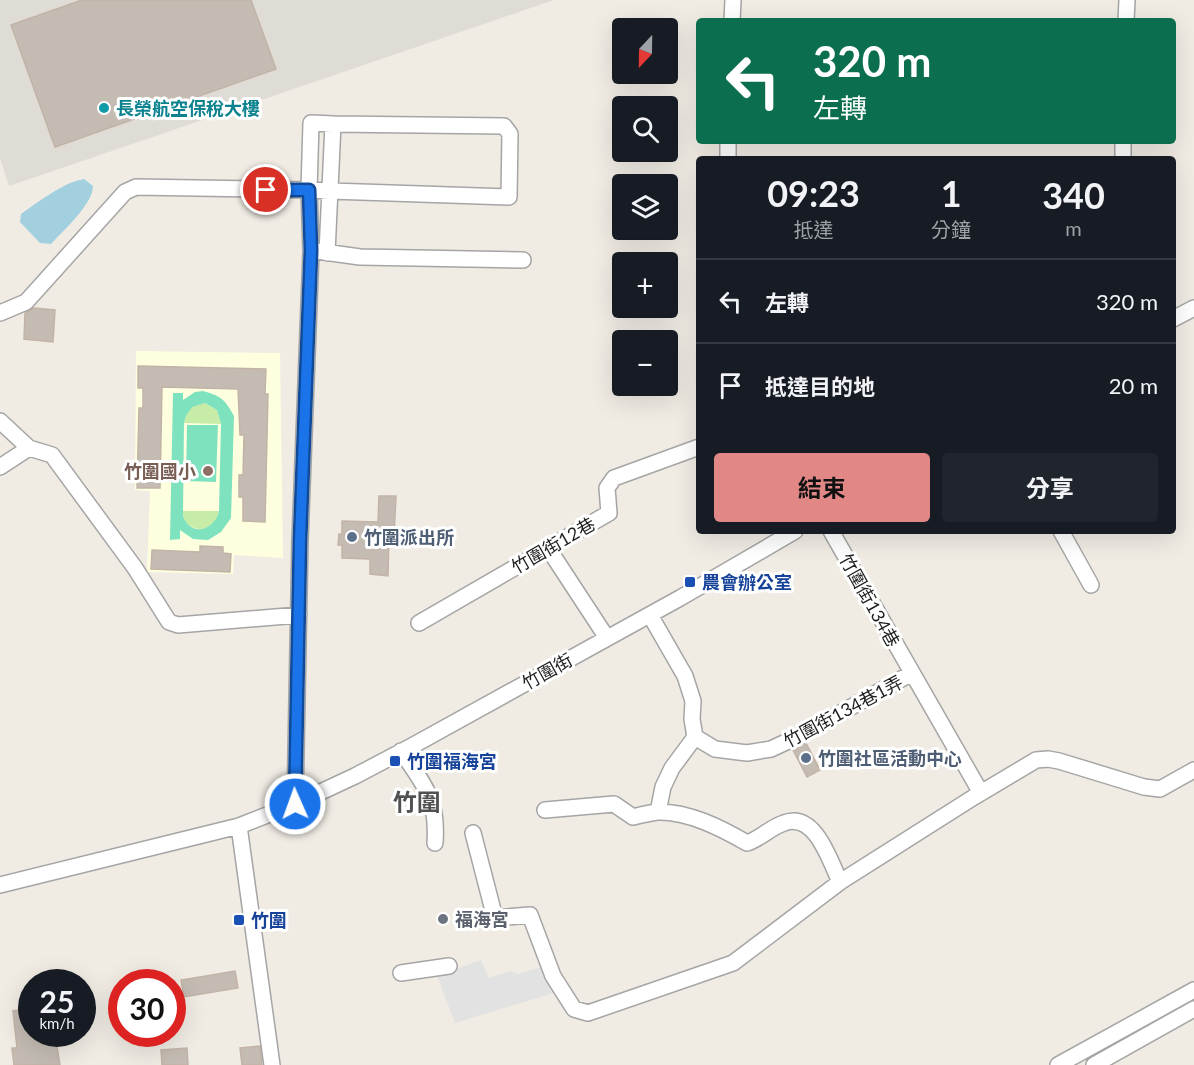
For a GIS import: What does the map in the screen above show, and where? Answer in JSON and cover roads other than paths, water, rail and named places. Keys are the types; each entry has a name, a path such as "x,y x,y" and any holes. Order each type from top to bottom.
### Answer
{"street":[{"path":"732,18 733,0"},
{"path":"1126,18 1127,0"},
{"path":"0,313 26,302 125,192 136,187 309,190 509,197 510,134 504,126 311,123 309,190 311,250 302,452 295,804"},
{"path":"327,253 333,124"},
{"path":"311,250 360,257 523,260"},
{"path":"1176,317 1194,308"},
{"path":"0,421 29,448 52,454 135,568 169,622 178,625 299,615"},
{"path":"0,467 29,448"},
{"name":"竹圍街12巷","path":"419,623 609,513 607,488 614,478 696,448"},
{"name":"竹圍街","path":"0,885 239,826 295,804 401,751 650,615 790,534"},
{"name":"竹圍街134巷","path":"833,534 981,793"},
{"path":"1063,534 1091,585"},
{"path":"548,548 607,638"},
{"path":"650,615 685,676 693,700 692,718 695,737 672,768 663,787 658,812"},
{"name":"竹圍街134巷1弄","path":"695,737 716,749 747,753 771,749 912,674"},
{"path":"401,751 432,800 436,822 435,843"},
{"path":"473,833 495,918 530,915 553,976 574,1009 588,1013 733,963 840,882 1036,760 1048,759 1160,789 1194,770"},
{"path":"545,810 614,804 633,817 658,812 715,824 747,843 785,822 801,821 813,829 819,838 840,882"},
{"path":"239,826 272,1065"},
{"path":"401,973 449,966"},
{"path":"1058,1065 1194,990"},
{"path":"1094,1065 1194,1009"}],"water":[{"path":"84,179 93,186 92,193 83,209 51,244 40,243 20,222 21,214 59,188"}],"place":[{"name":"長榮航空保稅大樓","path":"104,108"},
{"name":"竹圍國小","path":"208,471"},
{"name":"竹圍派出所","path":"352,537"},
{"name":"農會辦公室","path":"690,582"},
{"name":"竹圍社區活動中心","path":"806,758"},
{"name":"竹圍福海宮","path":"395,761"},
{"name":"福海宮","path":"443,919"},
{"name":"竹圍","path":"239,920"}],"district":[{"name":"竹圍","path":"417,801"}]}
